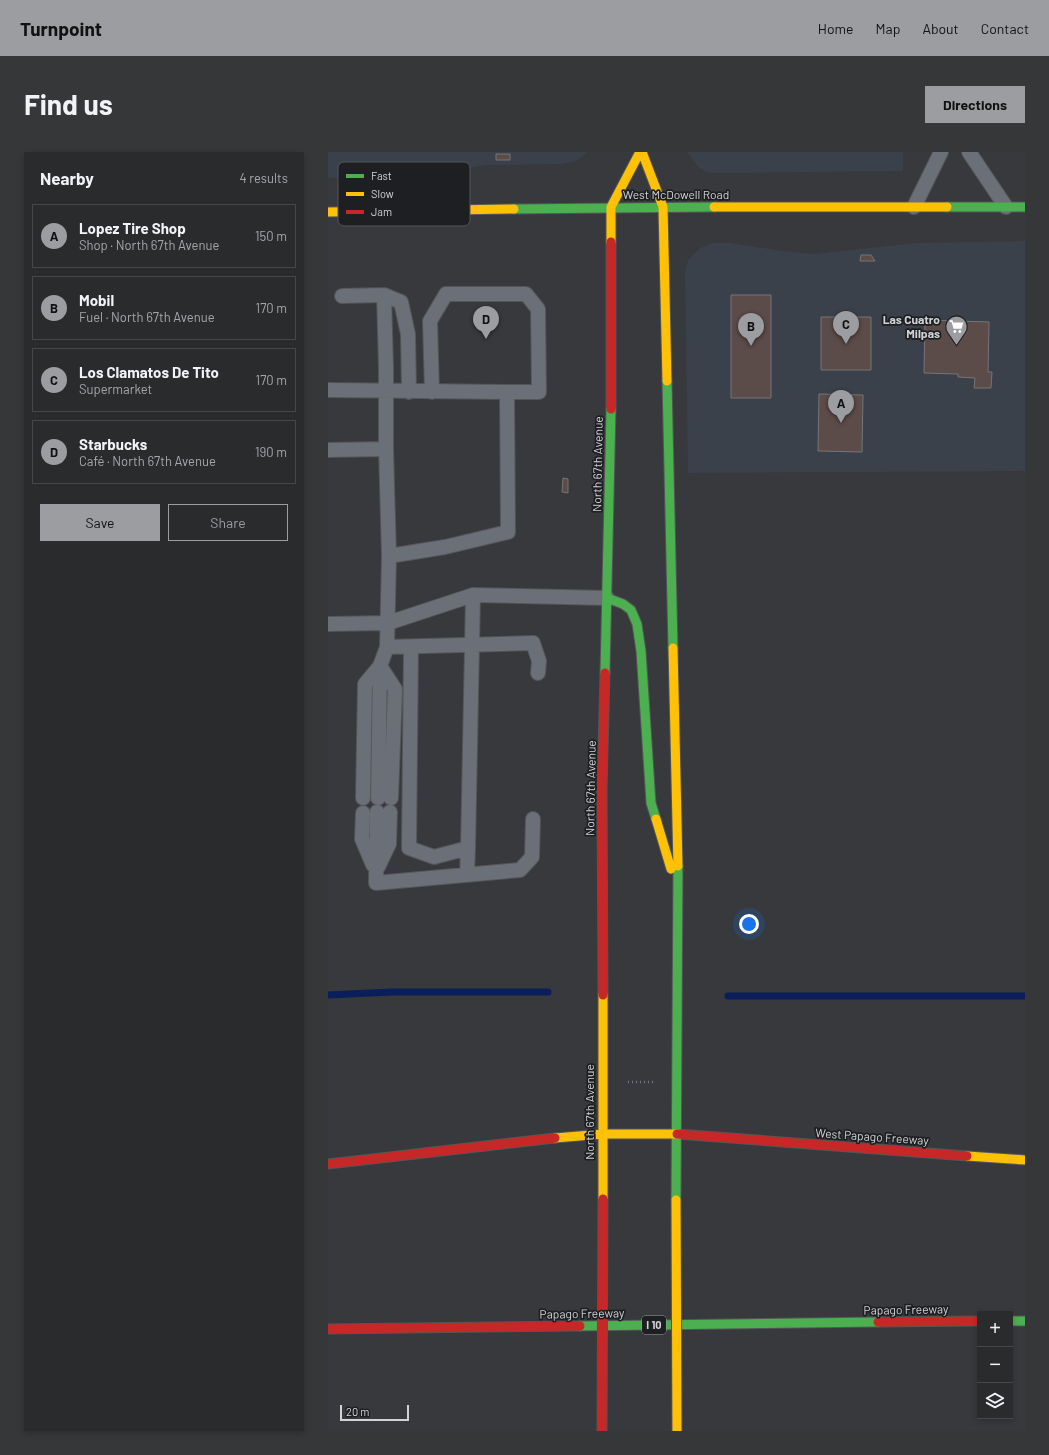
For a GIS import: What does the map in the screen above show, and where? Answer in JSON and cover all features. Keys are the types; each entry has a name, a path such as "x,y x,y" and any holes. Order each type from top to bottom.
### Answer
{"main road":[{"name":"North 67th Avenue","path":"602,1431 602,789 612,381 611,207 641,152"},
{"name":"North 67th Avenue","path":"641,152 663,207 679,895 676,1200 677,1431"},
{"name":"West McDowell Road","path":"470,209 611,207 1025,207"},
{"name":"West McDowell Road","path":"328,212 338,212"},
{"path":"606,598 623,604 631,610 637,624 641,651 651,803 679,895"},
{"name":"West Papago Freeway","path":"328,1164 560,1137 603,1134 677,1134 1025,1160"},
{"name":"Papago Freeway","path":"328,1328 977,1321"},
{"path":"1013,1321 1025,1321"}],"lane":[{"path":"914,207 941,152"},
{"path":"969,152 1006,207"},
{"path":"328,390 409,392 432,392 539,392 538,310 526,294 446,294 430,321 432,392"},
{"path":"363,798 365,684 380,666 387,647 389,556 384,295"},
{"path":"342,296 384,295 401,302 408,334 409,392"},
{"path":"389,556 445,547 508,532 507,392"},
{"path":"328,450 386,448"},
{"path":"467,875 473,595"},
{"path":"328,624 388,623 473,595 606,598"},
{"path":"387,647 533,644 539,661 538,674"},
{"path":"411,647 409,848 434,857 468,848"},
{"path":"380,666 384,798"},
{"path":"384,812 376,871 376,883 520,870 532,857 533,819"},
{"path":"363,813 362,839 376,871"}],"path":[{"path":"628,1082 655,1082"}],"shaded area":[{"path":"328,152 587,152 577,161 561,164 486,165 470,168 470,162 338,162 338,178 328,178"},
{"path":"687,152 903,152 903,171 713,173 706,172 699,168"},
{"path":"1025,241 1025,471 688,473 685,271 688,260 700,248 712,243 731,243 782,251 815,254 916,243"}],"building":[{"path":"496,154 510,154 510,160 496,160"},
{"path":"861,255 871,255 875,261 860,261"},
{"path":"731,295 771,295 771,398 731,398"},
{"path":"821,317 871,317 871,370 821,370"},
{"name":"Las Cuatro Milpas","path":"925,320 989,322 988,372 992,372 991,388 974,388 975,378 958,377 958,374 924,373"},
{"path":"819,394 863,395 862,452 818,451"},
{"path":"563,478 568,479 568,493 562,492"}],"waterway":[{"path":"328,995 392,992 548,992"},
{"path":"728,996 1025,996"}],"traffic: fast":[{"path":"514,209 714,207"},
{"path":"947,207 1025,207"},
{"path":"667,381 673,648"},
{"path":"605,673 611,409"},
{"path":"607,598 623,604 631,610 637,624 641,651 651,803 656,819"},
{"path":"676,1200 678,866"},
{"path":"1013,1321 1025,1321"},
{"path":"580,1326 878,1322"}],"traffic: slow":[{"path":"611,242 611,207 640,152"},
{"path":"642,152 663,207 667,381"},
{"path":"714,207 947,207"},
{"path":"470,210 514,209"},
{"path":"328,212 338,212"},
{"path":"673,648 678,866"},
{"path":"656,819 671,869"},
{"path":"603,995 603,1199"},
{"path":"555,1138 603,1134 677,1134"},
{"path":"967,1156 1025,1160"},
{"path":"676,1200 677,1431"}],"traffic: jam":[{"path":"611,242 611,409"},
{"path":"603,995 602,789 605,673"},
{"path":"677,1134 967,1156"},
{"path":"328,1164 555,1138"},
{"path":"602,1431 603,1199"},
{"path":"878,1322 977,1321"},
{"path":"328,1329 580,1326"}],"place":[{"name":"Starbucks","path":"486,339"},
{"name":"Los Clamatos De Tito","path":"846,344"},
{"name":"Mobil","path":"751,346"},
{"name":"Las Cuatro Milpas","path":"956,346"},
{"name":"Lopez Tire Shop","path":"841,423"}]}
